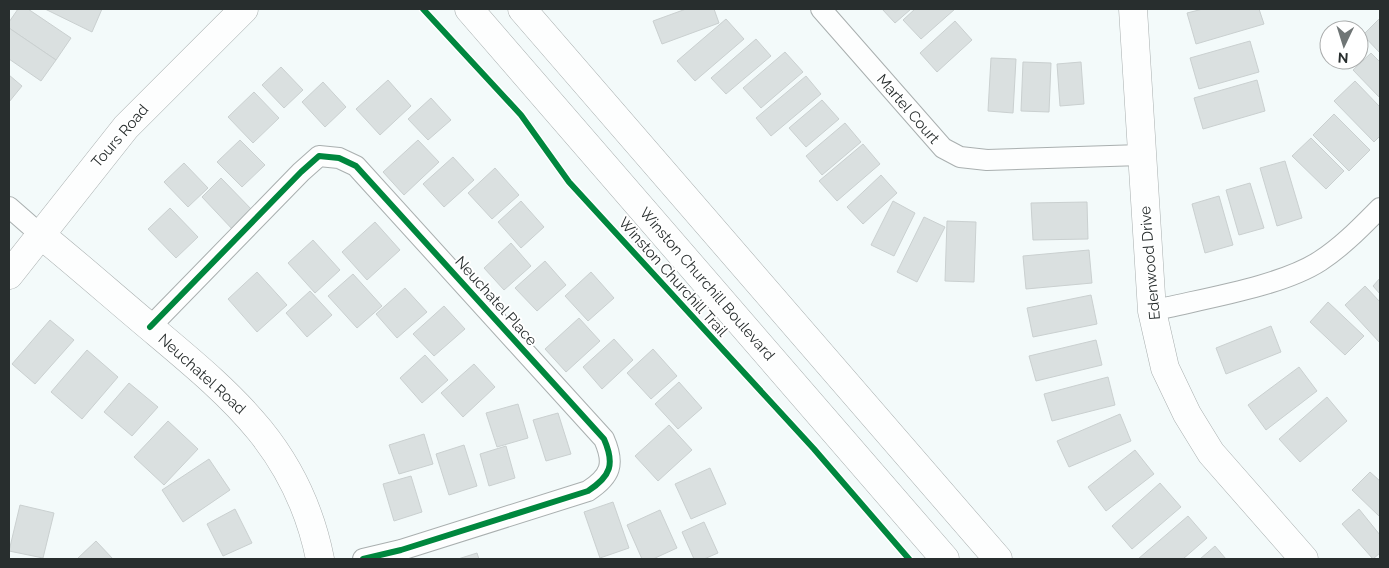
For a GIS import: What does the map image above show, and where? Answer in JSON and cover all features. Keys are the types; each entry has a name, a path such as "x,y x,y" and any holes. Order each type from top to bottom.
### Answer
{"main road":[{"name":"Tours Road","path":"9,275 126,127 244,9"},
{"name":"Winston Churchill Boulevard","path":"469,9 946,559"},
{"path":"522,9 998,559"},
{"name":"Edenwood Drive","path":"1133,9 1152,311 1165,368 1187,414 1206,446 1304,559"},
{"name":"Neuchatel Road","path":"41,235 223,389 260,428 285,466 305,506 320,559"}],"street":[{"name":"Martel Court","path":"821,9 943,148 960,157 988,160 1141,155"},
{"name":"Neuchatel Place","path":"150,327 301,172 319,156 339,158 356,166 604,438 610,453 610,468 601,482 588,491 401,550 362,559"},
{"name":"Neuchatel Road","path":"9,207 41,235"},
{"path":"1152,311 1280,280 1319,262 1344,244 1380,208"}],"building":[{"path":"18,9 28,9 71,38 56,60 9,28 9,22"},
{"path":"45,9 102,9 92,32"},
{"path":"686,9 714,9 719,23 662,44 653,21"},
{"path":"882,9 911,9 895,23"},
{"path":"915,9 955,9 921,39 903,20"},
{"path":"1203,9 1259,9 1264,24 1196,44 1187,13"},
{"path":"1380,18 1380,53 1369,41 1369,29"},
{"path":"726,19 744,39 695,81 677,61"},
{"path":"955,21 972,40 937,72 920,53"},
{"path":"9,28 56,60 41,81 9,59"},
{"path":"756,39 771,56 726,94 711,78"},
{"path":"1250,41 1259,72 1199,89 1190,58"},
{"path":"785,52 803,72 761,108 743,88"},
{"path":"1371,53 1380,62 1380,98 1353,70 1369,70 1369,55"},
{"path":"991,58 1016,59 1013,113 988,111"},
{"path":"1023,62 1051,63 1049,112 1021,111"},
{"path":"1081,62 1084,104 1060,106 1057,64"},
{"path":"281,67 303,90 284,108 262,85"},
{"path":"9,75 22,86 9,102"},
{"path":"806,76 821,94 771,136 756,118"},
{"path":"388,80 411,106 380,135 356,109"},
{"path":"1257,80 1265,111 1203,129 1194,98"},
{"path":"1355,81 1380,107 1380,136 1374,142 1334,101"},
{"path":"323,82 346,107 325,127 302,102"},
{"path":"254,92 279,118 253,143 228,117"},
{"path":"431,98 451,120 428,140 408,119"},
{"path":"822,100 839,119 806,147 789,128"},
{"path":"1334,114 1370,150 1349,171 1313,135"},
{"path":"845,123 861,142 822,175 806,156"},
{"path":"1311,138 1344,171 1326,189 1292,156"},
{"path":"240,140 265,165 242,187 217,162"},
{"path":"418,140 439,162 404,195 383,172"},
{"path":"863,144 880,164 837,201 819,181"},
{"path":"453,157 474,180 444,207 423,184"},
{"path":"1285,161 1302,218 1277,226 1260,168"},
{"path":"184,163 208,188 188,207 164,182"},
{"path":"495,168 519,195 492,219 468,193"},
{"path":"881,175 897,193 863,224 847,207"},
{"path":"221,178 254,212 234,231 202,197"},
{"path":"1250,183 1264,228 1239,235 1226,190"},
{"path":"1219,196 1233,245 1205,253 1192,204"},
{"path":"521,201 544,227 521,248 498,222"},
{"path":"893,201 915,213 894,256 871,245"},
{"path":"1087,202 1088,239 1033,240 1031,203"},
{"path":"170,208 198,237 176,258 148,229"},
{"path":"924,217 945,227 917,282 897,272"},
{"path":"947,221 976,222 974,282 945,281"},
{"path":"375,222 400,250 367,280 342,252"},
{"path":"313,240 340,270 315,293 288,263"},
{"path":"511,243 531,266 504,290 484,268"},
{"path":"1089,250 1092,283 1026,289 1023,256"},
{"path":"545,261 566,285 537,311 515,288"},
{"path":"257,272 287,305 257,332 228,299"},
{"path":"591,272 614,298 588,321 565,296"},
{"path":"353,274 382,306 357,328 328,296"},
{"path":"1380,278 1380,294 1373,286"},
{"path":"1365,286 1380,302 1380,343 1345,305"},
{"path":"405,288 427,312 397,338 376,314"},
{"path":"310,291 332,315 307,337 286,313"},
{"path":"1091,295 1097,324 1033,337 1027,308"},
{"path":"1328,302 1364,336 1345,355 1310,322"},
{"path":"444,306 465,329 434,356 413,334"},
{"path":"579,318 600,341 566,372 545,349"},
{"path":"50,320 74,340 35,384 12,364"},
{"path":"1271,326 1281,352 1226,374 1216,348"},
{"path":"614,339 633,360 602,389 583,367"},
{"path":"1096,340 1102,365 1036,381 1029,356"},
{"path":"653,349 677,376 651,399 627,373"},
{"path":"87,350 118,377 82,419 51,392"},
{"path":"425,355 448,380 422,403 400,378"},
{"path":"474,364 495,387 463,417 441,393"},
{"path":"1299,367 1317,391 1266,430 1248,405"},
{"path":"1108,377 1115,405 1052,421 1044,394"},
{"path":"679,382 702,408 678,429 655,404"},
{"path":"129,383 158,407 132,436 104,412"},
{"path":"1327,397 1347,421 1300,462 1279,439"},
{"path":"518,404 528,438 497,447 486,413"},
{"path":"558,413 571,454 546,461 533,420"},
{"path":"1120,414 1131,441 1069,467 1057,441"},
{"path":"168,421 198,449 164,485 134,457"},
{"path":"669,425 692,450 658,481 635,456"},
{"path":"424,434 433,464 399,474 389,445"},
{"path":"464,445 477,486 449,495 436,454"},
{"path":"506,446 515,478 489,486 480,454"},
{"path":"1135,450 1154,474 1106,511 1088,487"},
{"path":"209,459 230,490 183,522 162,490"},
{"path":"710,468 726,504 691,519 675,484"},
{"path":"1370,472 1380,481 1380,517 1352,490"},
{"path":"411,476 422,512 394,521 383,484"},
{"path":"1160,483 1181,507 1132,549 1112,526"},
{"path":"613,502 629,548 600,558 584,512"},
{"path":"20,505 54,513 43,558 9,551"},
{"path":"235,509 252,543 223,556 207,524"},
{"path":"1359,509 1380,535 1380,553 1373,559 1342,524"},
{"path":"660,510 677,548 653,559 642,559 627,525"},
{"path":"1188,516 1207,538 1183,559 1138,559"},
{"path":"704,522 718,553 704,559 694,559 682,532"},
{"path":"96,541 113,559 77,559"},
{"path":"1215,546 1226,559 1200,559"},
{"path":"477,553 479,559 458,559"}],"cycle path":[{"name":"Winston Churchill Trail","path":"423,9 521,115 569,182 814,449 909,559"},
{"path":"150,327 301,172 319,156 339,158 356,166 604,439 609,456 609,469 602,480 588,491 401,550 363,559"}]}
